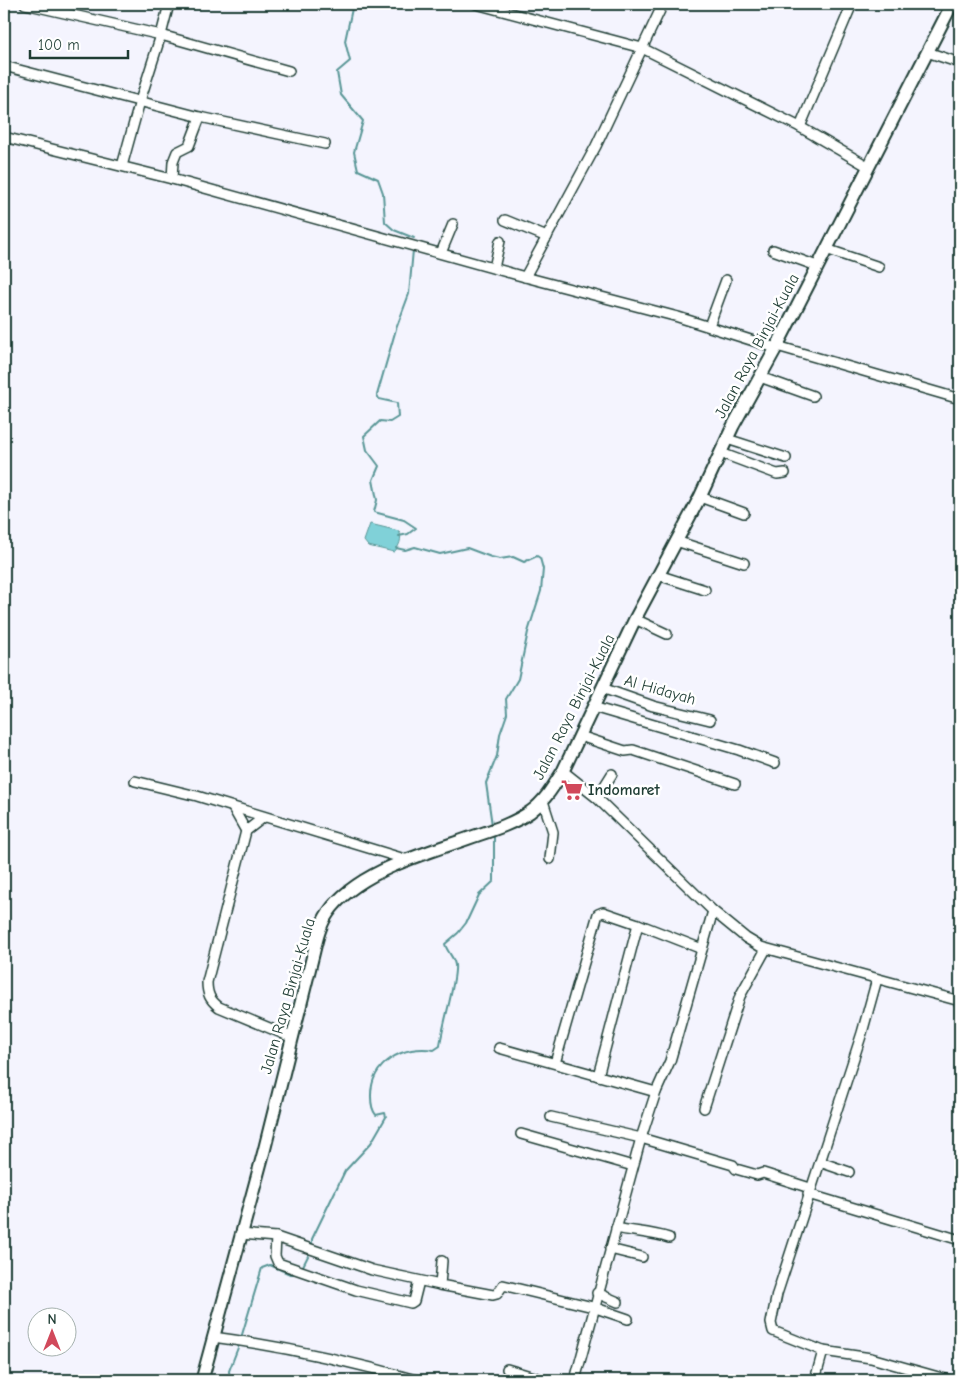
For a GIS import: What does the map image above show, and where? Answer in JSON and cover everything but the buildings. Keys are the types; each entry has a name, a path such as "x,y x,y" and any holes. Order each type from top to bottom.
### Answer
{"main road":[{"name":"Jalan Raya Binjai-Kuala","path":"202,1380 212,1337 264,1151 291,1037 321,928 328,914 339,899 359,883 408,860 512,822 543,801 563,771 635,619 700,497 727,439 777,347 952,4"}],"street":[{"path":"26,4 161,35 289,71"},
{"path":"122,166 169,4"},
{"path":"476,4 642,48 800,127 869,167"},
{"path":"525,277 596,146 663,4"},
{"path":"800,127 852,4"},
{"path":"927,52 960,64"},
{"path":"4,66 200,117 325,144"},
{"path":"172,179 173,162 177,152 189,146 200,117"},
{"path":"4,137 172,179 708,326 960,399"},
{"path":"505,220 547,237"},
{"path":"442,253 453,224"},
{"path":"494,268 500,241"},
{"path":"826,249 879,267"},
{"path":"773,250 817,266"},
{"path":"708,326 726,280"},
{"path":"760,377 813,396"},
{"path":"727,439 786,458"},
{"path":"720,453 778,474 785,473"},
{"path":"700,497 744,513"},
{"path":"676,541 744,563"},
{"path":"658,576 705,590"},
{"path":"635,619 667,634"},
{"name":"Al Hidayah","path":"602,688 652,706 710,720"},
{"path":"593,707 739,750 775,763"},
{"path":"580,736 625,751 633,750 735,784"},
{"path":"563,771 597,798 714,911 746,938 766,949 960,1001"},
{"path":"597,798 612,774"},
{"path":"135,781 197,796 408,860"},
{"path":"543,801 552,832 550,860"},
{"path":"233,808 246,831"},
{"path":"264,817 246,831 207,982 207,992 212,1002 219,1007 291,1037"},
{"path":"574,1380 641,1138 656,1092 670,1061 714,911"},
{"path":"555,1063 598,914 603,912 702,949"},
{"path":"598,1076 638,924"},
{"path":"704,1108 740,996 766,949"},
{"path":"877,979 862,1033 777,1294 771,1328 794,1341 823,1351 871,1358 949,1380"},
{"path":"499,1048 656,1092"},
{"path":"551,1117 641,1138 758,1175 763,1172 809,1191 960,1240"},
{"path":"521,1134 634,1166"},
{"path":"820,1162 849,1172"},
{"path":"616,1228 638,1233 650,1232 669,1238"},
{"path":"240,1234 276,1237 372,1270 419,1282 493,1295 497,1294 503,1285 594,1308 628,1319"},
{"path":"276,1237 275,1256 278,1263 356,1290 411,1302 414,1301 419,1282"},
{"path":"610,1249 642,1257"},
{"path":"440,1285 442,1261"},
{"path":"598,1293 618,1302"},
{"path":"212,1337 266,1344 416,1380"},
{"path":"816,1380 823,1351"},
{"path":"507,1369 544,1380"}],"water":[{"path":"370,524 399,531 400,542 394,552 368,546 364,541"}],"waterway":[{"path":"353,4 345,41 350,61 337,72 341,95 363,121 354,152 358,170 378,179 383,193 385,222 394,230 414,238"},
{"path":"399,536 408,534 416,528 404,520 374,512 377,500 373,480 379,466 367,450 364,436 380,421 390,422 398,417 397,403 379,399 377,395 396,329 409,294 413,250"},
{"path":"396,548 405,550 415,547 440,554 467,548 491,557 500,559 513,557 524,562 537,556 540,558 543,569 541,591 528,632 518,679 506,699 507,714 500,734 497,756 486,783 492,825"},
{"path":"312,1245 312,1239 345,1171 371,1143 386,1117 385,1113 376,1115 372,1107 372,1085 376,1074 391,1058 401,1053 411,1050 434,1050 440,1046 455,972 454,962 445,944 466,923 479,895 494,881 494,834"},
{"path":"302,1268 310,1252"},
{"path":"241,1338 262,1268 270,1265 290,1274 298,1274"},
{"path":"230,1380 229,1371 239,1345"}],"place":[{"name":"Indomaret","path":"572,790"}]}
